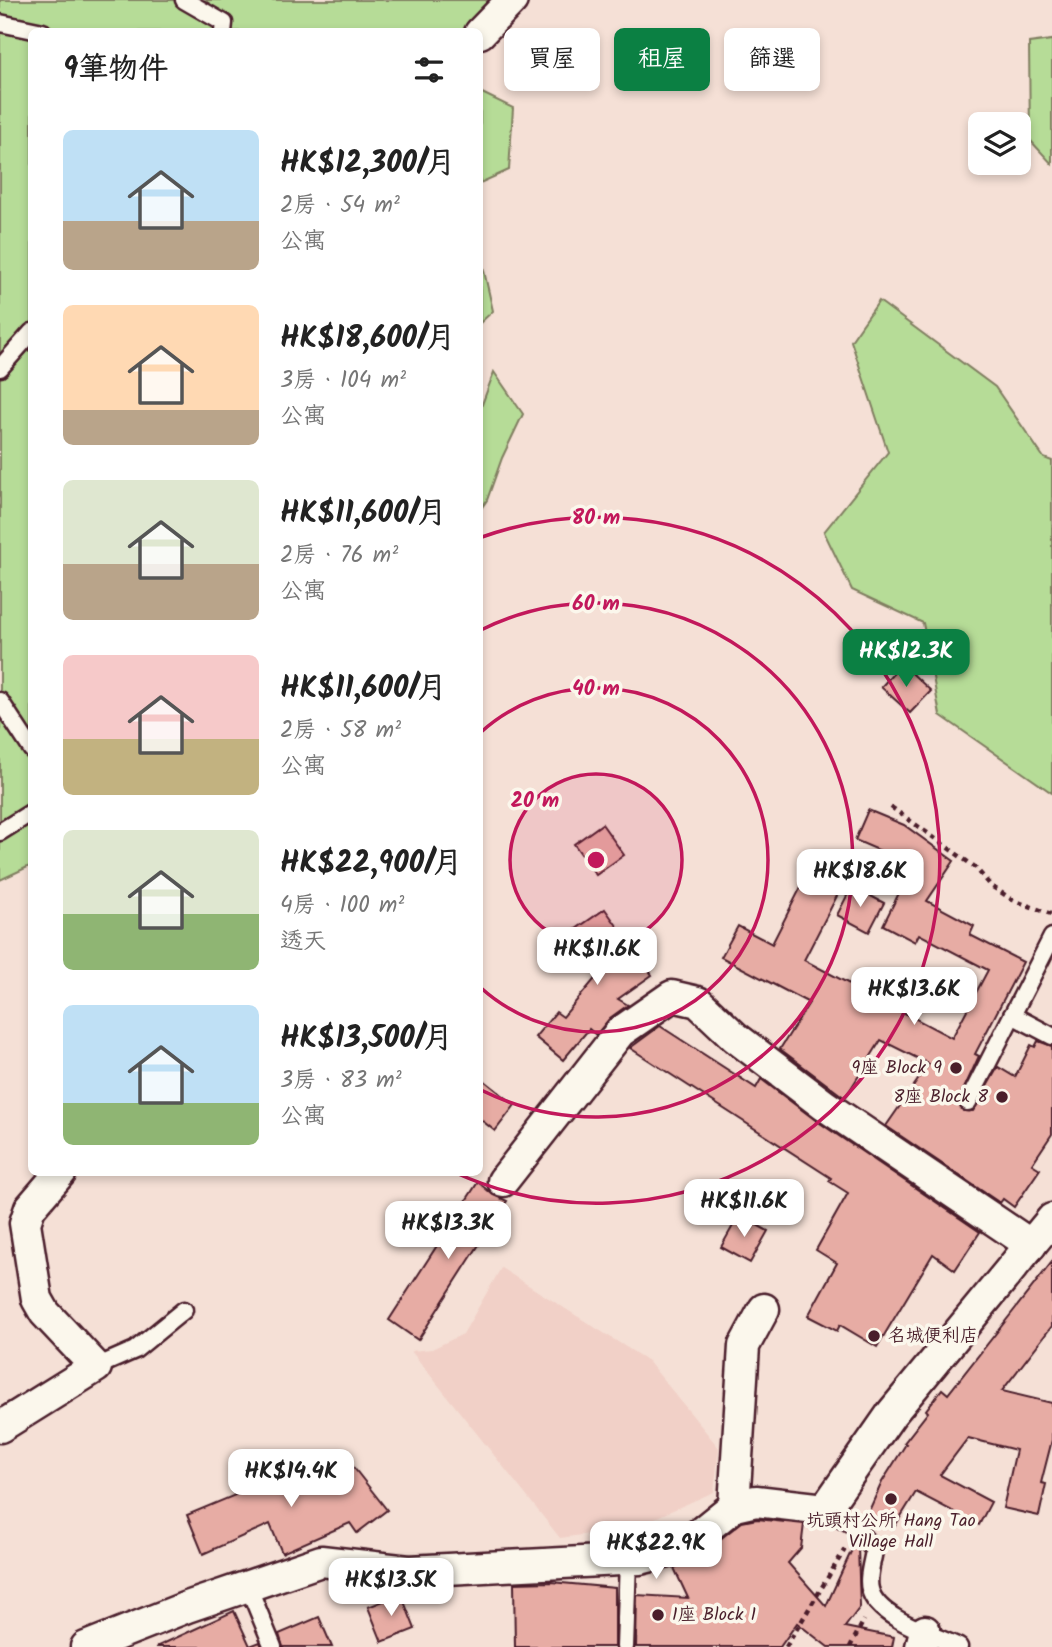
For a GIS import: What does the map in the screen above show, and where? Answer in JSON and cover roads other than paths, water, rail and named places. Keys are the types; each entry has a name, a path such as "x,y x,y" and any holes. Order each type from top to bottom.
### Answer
{"street":[{"path":"483,30 512,0"},
{"path":"503,1181 620,1032 672,996 698,1002 735,1037 824,1105 1031,1245"},
{"path":"0,1427 96,1367 45,1313 37,1299 24,1223 30,1208 58,1176"},
{"path":"86,1647 321,1561 409,1571 628,1560 668,1552 698,1535 734,1506 756,1501 825,1509 892,1413 1052,1219"},
{"path":"734,1506 744,1346 764,1309"}],"lane":[{"path":"184,0 224,23 223,28"},
{"path":"0,23 28,29"},
{"path":"0,368 28,336"},
{"path":"0,701 28,744"},
{"path":"0,832 28,815"},
{"path":"968,1102 1052,936"},
{"path":"1012,1015 1052,1036"},
{"path":"96,1367 135,1350 184,1310"},
{"path":"825,1509 855,1526 874,1551 869,1586 873,1600 886,1613 923,1639 960,1647"},
{"path":"625,1647 628,1560"},
{"path":"248,1586 273,1647"}],"place":[{"name":"9座 Block 9","path":"956,1068"},
{"name":"8座 Block 8","path":"1002,1097"},
{"name":"名城便利店","path":"874,1336"},
{"name":"坑頭村公所 Hang Tao Village Hall","path":"891,1499"},
{"name":"1座 Block 1","path":"658,1615"}]}
